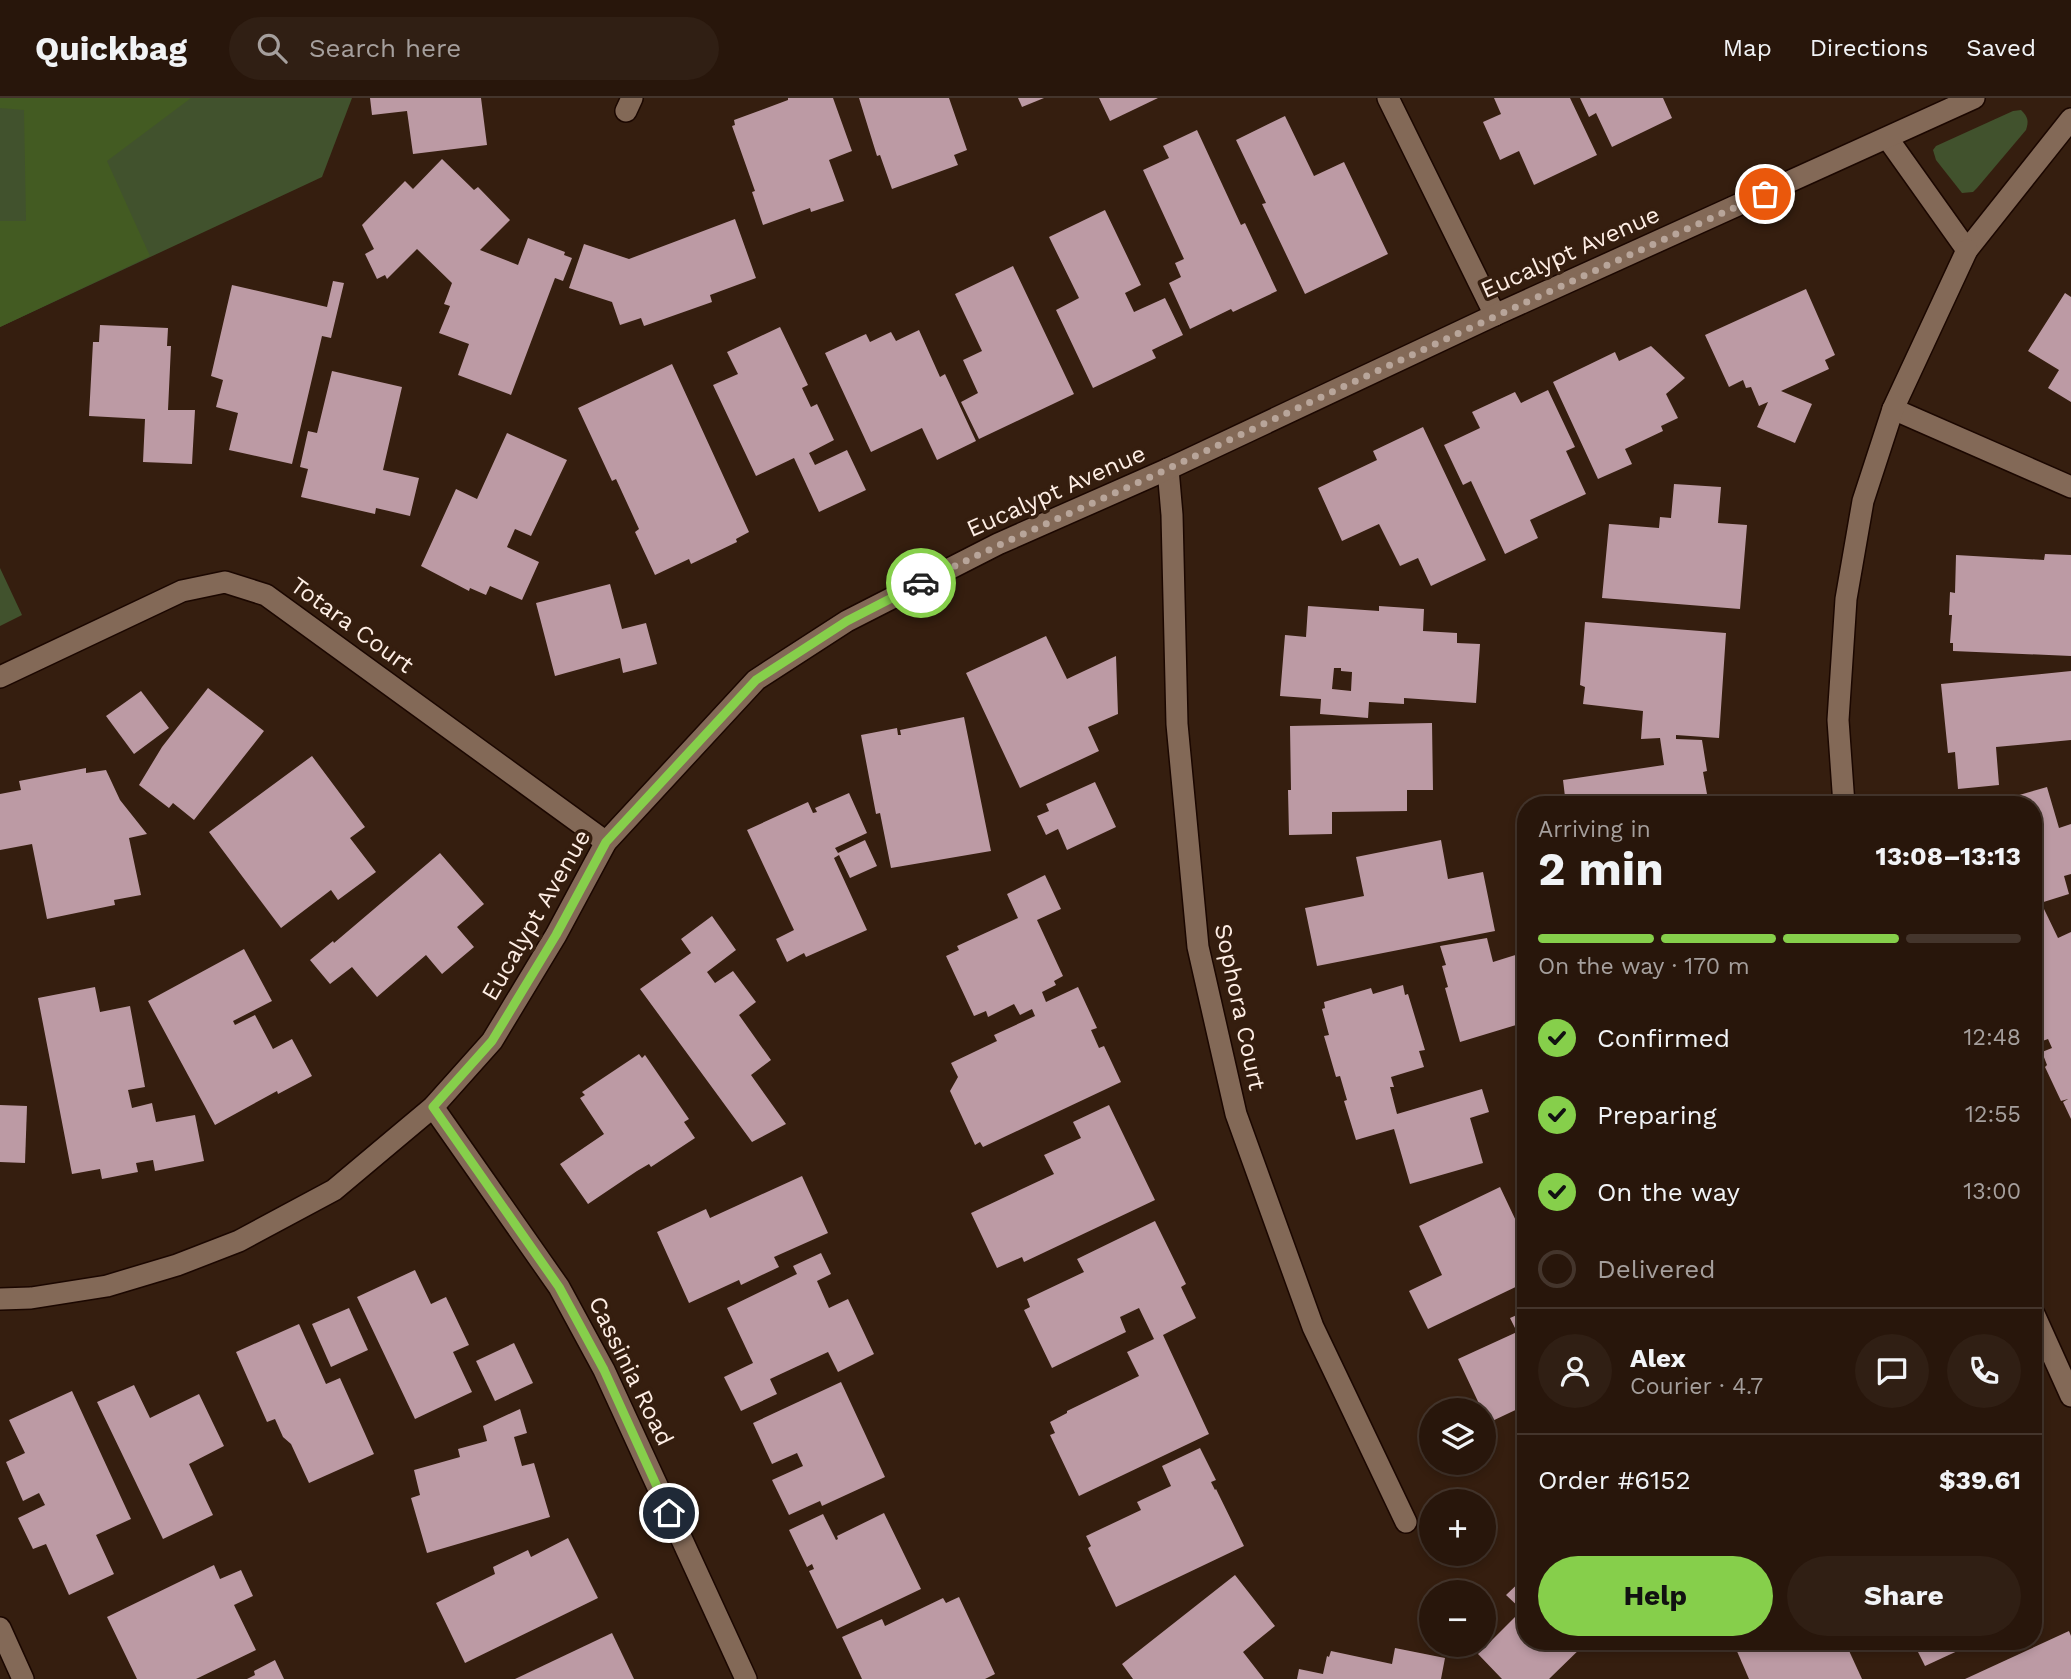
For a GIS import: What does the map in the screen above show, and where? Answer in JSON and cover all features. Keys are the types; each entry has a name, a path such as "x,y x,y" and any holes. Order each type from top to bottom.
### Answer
{"street":[{"path":"1388,98 1495,315"},
{"name":"Eucalypt Avenue","path":"0,1299 31,1298 107,1286 177,1265 239,1241 334,1190 433,1107 492,1041 556,935 606,842 756,680 847,621 999,544 1974,98"},
{"path":"1843,796 1838,720 1846,599 1863,501 1893,409 1968,250 2071,119"},
{"path":"1888,139 1968,250"},
{"path":"1893,409 2071,487"},
{"name":"Sophora Court","path":"1168,468 1172,515 1177,724 1201,960 1236,1114 1313,1327 1406,1522"},
{"name":"Totara Court","path":"0,677 182,591 225,582 266,595 606,842"},
{"name":"Cassinia Road","path":"433,1107 559,1287 604,1370 746,1679"},
{"path":"2042,1332 2071,1396"},
{"path":"0,1628 23,1679"}],"green space":[{"path":"0,98 352,98 322,177 0,327"},
{"path":"0,98 191,98 107,161 150,256 0,327 0,221 26,221 24,110 0,108"},
{"path":"2021,110 2027,119 2026,130 1973,192 1962,193 1936,160 1933,150 1936,146 2013,111"},
{"path":"0,568 22,615 0,626"}],"building":[{"path":"370,98 481,98 487,145 413,154 407,111 372,115"},
{"path":"788,98 833,98 852,151 829,160 844,201 811,212 810,208 763,225 752,192 755,191 732,126 735,125 734,120"},
{"path":"859,98 949,98 967,150 954,155 958,165 892,189 880,155 877,156"},
{"path":"1018,98 1044,98 1022,107"},
{"path":"1099,98 1158,98 1110,121"},
{"path":"1494,98 1570,98 1597,155 1534,185 1519,151 1500,160 1483,122 1501,114"},
{"path":"1580,98 1663,98 1672,118 1612,147 1596,113 1589,117"},
{"path":"1285,116 1314,176 1344,162 1388,254 1305,294 1262,204 1266,203 1236,140"},
{"path":"1197,130 1241,225 1245,223 1277,291 1190,329 1169,283 1181,277 1175,263 1184,259 1143,170 1169,158 1163,146"},
{"path":"442,159 474,190 478,187 510,220 480,250 518,265 528,238 565,252 564,255 572,258 563,281 555,278 511,395 458,375 469,344 439,333 450,306 444,304 452,283 417,249 387,279 385,275 377,279 365,254 374,249 362,225 405,181 413,189"},
{"path":"1105,210 1141,285 1125,293 1134,312 1165,298 1183,335 1152,350 1156,358 1093,388 1056,310 1079,298 1049,237"},
{"path":"735,219 756,278 710,295 712,302 644,326 641,318 620,325 612,302 569,288 584,244 629,259"},
{"path":"1013,266 1074,394 979,439 961,402 978,393 963,360 982,351 955,294"},
{"path":"333,281 344,283 331,338 322,336 292,464 229,450 238,413 216,407 223,380 211,376 232,285 327,307"},
{"path":"1806,289 1835,355 1825,360 1829,369 1781,391 1812,404 1795,443 1757,427 1768,402 1759,406 1751,387 1746,388 1743,380 1729,387 1705,335"},
{"path":"2065,293 2071,297 2071,402 2048,388 2059,370 2028,351"},
{"path":"100,325 168,328 167,346 171,346 168,410 195,410 192,464 143,462 145,419 89,416 93,342 99,342"},
{"path":"780,327 808,385 802,388 811,407 817,404 834,440 809,453 815,465 847,450 866,490 819,512 794,458 756,476 713,385 738,374 727,352"},
{"path":"919,330 940,377 945,374 976,441 937,460 922,428 871,452 825,353 866,334 870,342 891,332 896,341"},
{"path":"1651,346 1685,378 1666,394 1678,418 1661,426 1663,431 1625,449 1632,464 1598,479 1553,382 1615,352 1619,361"},
{"path":"672,364 749,532 736,539 737,542 691,564 689,559 655,575 635,532 639,529 616,479 612,481 578,408"},
{"path":"332,371 402,387 383,470 419,478 410,516 376,508 375,514 301,497 308,469 300,467 308,431 317,433"},
{"path":"1548,390 1575,447 1566,451 1586,494 1530,520 1538,538 1505,554 1471,481 1463,485 1444,445 1480,428 1472,412 1515,392 1521,403"},
{"path":"1423,427 1486,560 1431,586 1418,558 1400,566 1379,524 1342,541 1318,488 1377,460 1373,451"},
{"path":"507,433 567,460 531,536 515,529 507,547 539,562 522,600 490,586 486,595 470,588 469,591 421,566 456,489 477,499"},
{"path":"1674,484 1721,487 1718,523 1747,525 1740,609 1602,598 1609,524 1659,528 1660,517 1671,518"},
{"path":"2045,554 2071,555 2071,656 1953,651 1953,643 1950,643 1952,615 1949,615 1950,592 1955,593 1956,555 2044,560"},
{"path":"610,584 622,629 646,623 657,664 623,673 620,658 555,676 536,603"},
{"path":"1308,606 1379,611 1379,606 1424,609 1423,631 1457,633 1457,643 1480,644 1476,703 1404,698 1404,704 1369,702 1368,718 1320,714 1321,699 1280,696 1285,635 1306,637","holes":["1334,668 1341,668 1341,671 1352,672 1351,691 1332,689"]},
{"path":"1585,622 1726,633 1719,738 1676,735 1676,739 1702,740 1707,796 1565,796 1563,780 1664,765 1660,738 1641,739 1643,711 1583,704 1585,687 1580,685"},
{"path":"1046,636 1067,679 1116,656 1118,714 1088,727 1099,751 1020,788 966,673"},
{"path":"2071,671 2071,740 1996,747 1999,785 1958,789 1955,752 1948,753 1941,684"},
{"path":"208,688 264,731 194,820 173,803 169,808 139,785 162,747"},
{"path":"141,691 169,728 134,754 106,716"},
{"path":"964,717 991,851 891,868 880,813 876,814 861,735 897,728 898,735 901,735 900,730"},
{"path":"1432,723 1433,790 1407,790 1407,811 1332,812 1332,834 1289,835 1290,726"},
{"path":"312,756 365,827 350,838 376,872 338,900 331,890 281,928 209,832"},
{"path":"86,768 86,773 106,770 120,800 147,834 129,838 141,895 114,900 115,905 47,919 32,844 0,850 0,794 21,790 19,781"},
{"path":"1095,782 1116,827 1067,850 1058,829 1046,835 1037,816 1049,811 1046,804"},
{"path":"2047,787 2059,828 2071,824 2071,874 2064,876 2069,894 2042,902 2042,796 2016,796"},
{"path":"849,793 867,833 835,848 838,853 865,840 877,866 850,878 839,855 834,858 867,930 806,957 804,953 787,962 776,939 794,930 747,830 808,802 813,813 817,812 815,808"},
{"path":"1441,840 1448,879 1483,872 1495,931 1317,966 1305,908 1364,896 1356,857"},
{"path":"440,853 484,904 457,927 474,947 442,974 426,955 377,997 352,967 330,984 310,960 333,941 334,943"},
{"path":"1045,875 1061,909 1037,920 1063,976 1054,981 1056,985 1042,992 1046,1002 1078,987 1097,1028 1091,1030 1099,1048 1104,1046 1121,1082 983,1147 980,1142 975,1145 950,1091 958,1077 951,1063 997,1041 994,1035 1035,1016 1032,1009 1020,1015 1014,1004 988,1017 986,1011 974,1016 946,956 959,950 957,946 1018,918 1007,894"},
{"path":"2044,909 2058,938 2071,932 2071,1119 2063,1102 2068,1099 2061,1101 2045,1067 2047,1065 2042,1052 2052,1048 2048,1039 2042,1041"},
{"path":"712,916 736,950 707,972 715,983 733,971 756,1002 739,1015 771,1060 751,1075 786,1124 752,1142 640,989 691,953 681,939"},
{"path":"1487,938 1493,962 1517,954 1517,1025 1460,1042 1445,988 1448,987 1442,966 1446,965 1440,946"},
{"path":"244,949 272,1001 233,1021 235,1025 255,1015 273,1049 292,1039 312,1076 278,1094 277,1091 215,1125 148,1001"},
{"path":"1403,985 1425,1050 1419,1051 1424,1067 1391,1077 1394,1087 1390,1087 1397,1114 1482,1089 1489,1112 1470,1118 1483,1163 1410,1184 1394,1129 1356,1140 1344,1101 1347,1100 1340,1076 1336,1077 1324,1036 1329,1035 1322,1009 1325,1008 1324,1002 1371,988 1373,994"},
{"path":"95,987 100,1012 130,1006 145,1087 128,1090 132,1108 152,1103 156,1122 195,1115 204,1161 155,1171 153,1160 136,1163 138,1172 102,1179 100,1169 72,1174 38,998"},
{"path":"639,1054 642,1058 645,1055 689,1119 684,1122 695,1138 651,1167 649,1164 637,1171 588,1204 560,1164 604,1134 580,1098 585,1095 582,1092"},
{"path":"0,1105 27,1106 25,1163 0,1162"},
{"path":"1109,1105 1155,1200 1024,1262 1022,1257 997,1268 971,1213 1054,1174 1044,1155 1081,1138 1073,1122"},
{"path":"802,1176 828,1233 774,1257 779,1267 741,1285 739,1280 689,1303 657,1232 706,1209 710,1218"},
{"path":"1500,1187 1517,1223 1517,1286 1428,1329 1409,1291 1442,1275 1419,1226"},
{"path":"1155,1221 1186,1284 1181,1287 1196,1318 1163,1335 1209,1434 1079,1496 1050,1435 1055,1433 1050,1422 1139,1376 1127,1352 1154,1339 1139,1308 1120,1317 1126,1332 1052,1368 1024,1310 1030,1307 1027,1299 1084,1272 1077,1259"},
{"path":"821,1253 831,1274 817,1281 829,1308 848,1299 874,1354 838,1372 828,1352 770,1379 777,1394 741,1411 724,1377 753,1363 727,1308 797,1274 793,1266"},
{"path":"415,1270 431,1304 446,1297 469,1345 453,1352 472,1392 415,1419 357,1297"},
{"path":"349,1308 368,1350 331,1367 312,1324"},
{"path":"1517,1315 1517,1332 1510,1318"},
{"path":"299,1324 326,1384 340,1378 374,1454 309,1483 291,1444 283,1437 275,1419 267,1422 236,1352"},
{"path":"1517,1332 1517,1409 1496,1419 1496,1398 1476,1398 1458,1359"},
{"path":"514,1343 533,1383 495,1401 476,1361"},
{"path":"841,1382 885,1477 822,1506 820,1501 789,1515 772,1480 803,1466 797,1453 772,1464 753,1423"},
{"path":"134,1385 150,1418 199,1394 224,1446 189,1464 213,1515 163,1539 97,1402"},
{"path":"72,1391 131,1519 96,1535 114,1574 69,1595 46,1544 33,1549 18,1518 45,1505 39,1493 23,1501 6,1462 25,1453 9,1420"},
{"path":"520,1409 527,1433 514,1437 522,1466 534,1463 550,1517 427,1553 411,1498 420,1495 414,1470 460,1457 458,1449 487,1441 483,1426"},
{"path":"1200,1448 1216,1480 1211,1482 1244,1546 1116,1607 1088,1548 1091,1546 1086,1536 1141,1510 1137,1502 1171,1486 1162,1466"},
{"path":"884,1513 921,1589 837,1629 809,1571 814,1569 812,1564 807,1567 789,1530 823,1514 836,1540 837,1536"},
{"path":"568,1538 598,1598 465,1663 436,1603 495,1574 493,1567 528,1550 531,1557"},
{"path":"214,1565 220,1579 241,1570 253,1596 234,1605 256,1650 196,1679 137,1679 107,1617"},
{"path":"1235,1575 1275,1626 1243,1652 1264,1679 1133,1679 1122,1664"},
{"path":"1517,1585 1517,1605 1506,1595"},
{"path":"959,1597 995,1674 985,1679 862,1679 842,1637 882,1619 885,1626 943,1598 946,1603"},
{"path":"1517,1615 1517,1650 1579,1650 1549,1679 1502,1679 1481,1657 1496,1657 1496,1636"},
{"path":"2069,1631 2071,1679 1965,1679 2028,1650 2042,1650 2042,1643"},
{"path":"612,1633 634,1679 515,1679"},
{"path":"1395,1648 1419,1653 1419,1657 1445,1658 1441,1679 1297,1679 1299,1669 1323,1674 1327,1656 1329,1657 1331,1651 1392,1664"},
{"path":"1736,1650 1849,1650 1862,1679 1749,1679"},
{"path":"1917,1650 1960,1650 1925,1666"},
{"path":"275,1660 284,1679 247,1679 255,1675 254,1671"}],"way so far":[{"path":"921,583 999,544 1495,315 1765,194"}],"route":[{"path":"669,1513 604,1370 559,1287 433,1107 492,1041 556,935 606,842 756,680 847,621 921,583"}]}
